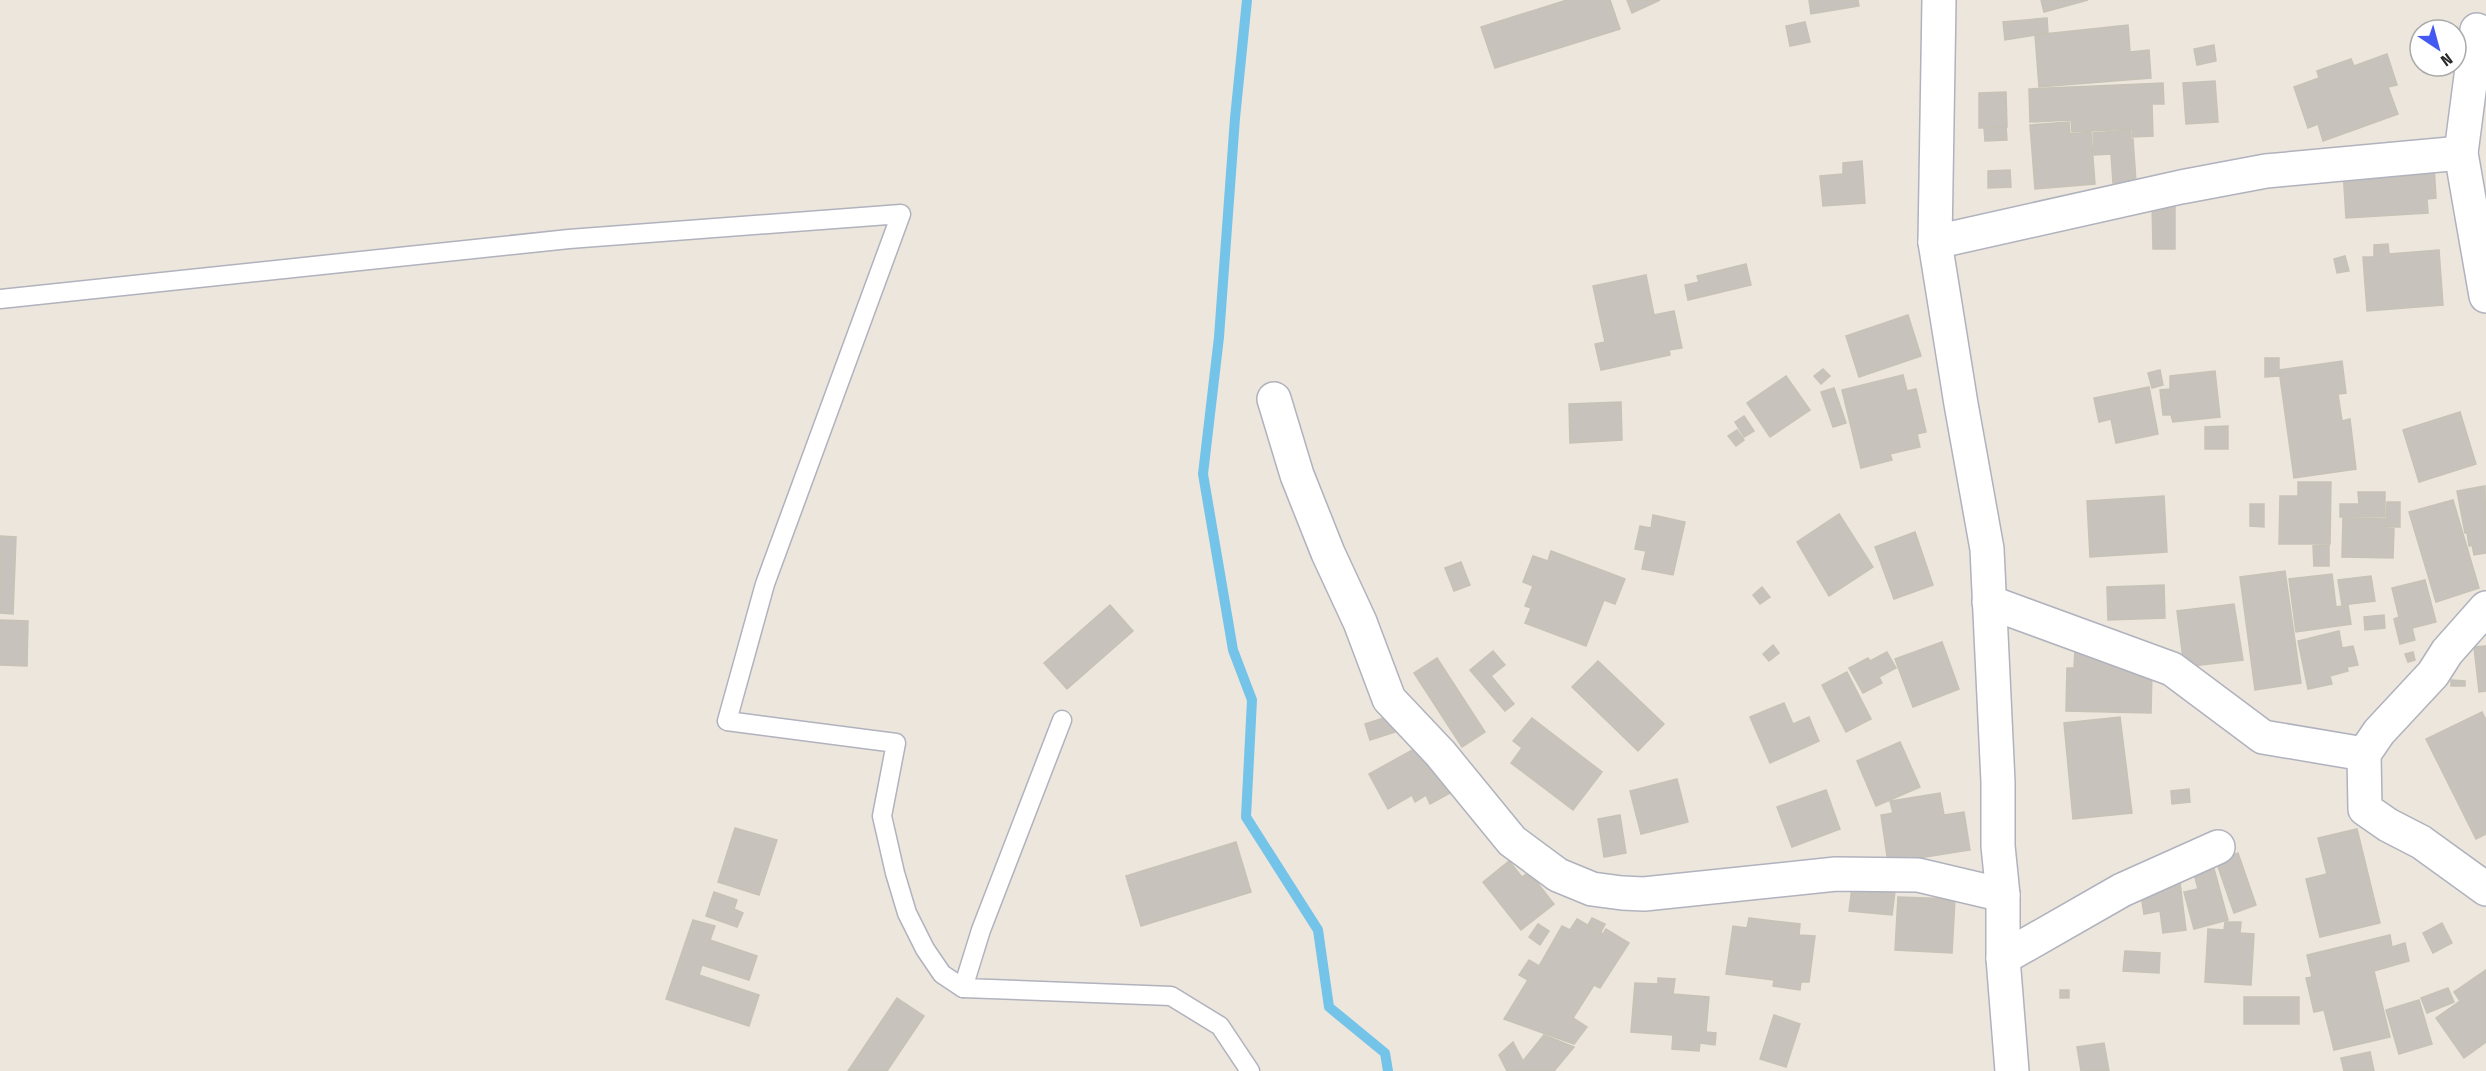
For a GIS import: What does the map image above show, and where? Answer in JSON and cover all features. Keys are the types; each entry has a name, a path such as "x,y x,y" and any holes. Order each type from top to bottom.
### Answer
{"street":[{"path":"1939,0 1935,242 1987,549 1998,782 1998,846 2003,895 2003,958 2012,1071"},
{"path":"2477,30 2461,153 2486,296"},
{"path":"1935,242 2266,171 2461,153"},
{"path":"1274,399 1297,475 1328,553 1360,622 1389,699 1440,753 1512,841 1558,875 1592,889 1622,894 1644,894 1836,874 1917,875 2003,895"},
{"path":"1989,602 2172,669 2263,737 2364,754"},
{"path":"2486,608 2447,652 2433,674 2379,732 2364,754 2365,809 2388,825 2421,842 2486,889"},
{"path":"2003,958 2122,890 2218,847"}],"lane":[{"path":"0,299 569,239 901,214 765,584 727,721 896,743 882,816 907,912 942,974 963,988 1171,996 1220,1026 1250,1071"},
{"path":"963,988 981,930 1062,720"}],"building":[{"path":"1567,0 1610,0 1620,29 1495,68 1481,27"},
{"path":"1627,0 1660,0 1632,13"},
{"path":"1809,0 1858,0 1859,6 1811,14"},
{"path":"2041,0 2088,0 2044,12"},
{"path":"2047,18 2048,33 2005,40 2003,22"},
{"path":"1805,22 1810,42 1790,46 1786,26"},
{"path":"2128,25 2130,52 2149,50 2151,78 2039,87 2035,35"},
{"path":"2214,45 2216,61 2197,65 2194,49"},
{"path":"2387,54 2397,85 2388,87 2398,114 2323,141 2318,124 2308,128 2294,87 2319,78 2317,71 2351,59 2354,66"},
{"path":"2215,81 2218,122 2186,124 2183,83"},
{"path":"2163,83 2164,104 2152,104 2153,136 2132,137 2132,129 2072,132 2071,120 2030,122 2029,89"},
{"path":"2006,92 2007,127 1979,128 1979,93"},
{"path":"2069,122 2070,134 2091,132 2095,184 2035,189 2030,125"},
{"path":"2006,127 2007,140 1985,141 1984,128"},
{"path":"2130,130 2131,140 2133,139 2136,182 2113,183 2111,154 2094,155 2093,133"},
{"path":"1862,161 1865,203 1823,206 1820,176 1843,174 1843,163"},
{"path":"2434,165 2436,198 2427,199 2428,213 2346,218 2343,170"},
{"path":"2010,170 2011,187 1988,188 1988,171"},
{"path":"2175,201 2175,249 2153,249 2152,202"},
{"path":"2388,244 2389,254 2439,250 2443,305 2367,311 2363,257 2374,257 2374,245"},
{"path":"2345,256 2349,271 2337,273 2334,259"},
{"path":"1746,264 1751,285 1688,300 1685,285 1699,282 1697,276"},
{"path":"1646,275 1654,315 1674,311 1682,348 1669,350 1670,355 1601,370 1595,344 1605,342 1593,286"},
{"path":"1908,315 1921,356 1859,377 1846,336"},
{"path":"2265,358 2279,358 2279,376 2265,377"},
{"path":"2342,361 2346,393 2338,394 2342,421 2350,419 2356,469 2294,478 2279,370"},
{"path":"1823,369 1830,376 1821,384 1814,376"},
{"path":"2160,370 2163,385 2152,388 2148,373"},
{"path":"2215,371 2220,417 2173,422 2171,415 2163,415 2160,390 2170,389 2170,376"},
{"path":"1903,375 1907,391 1916,389 1926,432 1917,434 1920,447 1890,454 1892,460 1861,468 1842,390"},
{"path":"1786,376 1810,410 1770,437 1747,403"},
{"path":"2149,387 2158,434 2116,443 2111,419 2099,422 2094,398"},
{"path":"1834,388 1846,423 1833,427 1821,392"},
{"path":"1621,402 1622,440 1570,443 1569,404"},
{"path":"2460,412 2476,464 2419,482 2403,430"},
{"path":"1744,416 1754,431 1744,437 1735,422"},
{"path":"2228,426 2228,449 2205,449 2205,427"},
{"path":"1737,430 1744,440 1736,446 1728,436"},
{"path":"2298,482 2331,482 2330,544 2279,544 2280,496 2298,496"},
{"path":"2485,486 2486,553 2474,555 2472,545 2469,546 2467,533 2465,533 2457,491"},
{"path":"2358,492 2385,492 2385,517 2340,517 2340,504 2359,504"},
{"path":"2164,496 2167,552 2090,557 2087,501"},
{"path":"2453,500 2479,588 2436,602 2409,512"},
{"path":"2387,502 2400,502 2400,527 2386,527"},
{"path":"2250,504 2264,504 2264,527 2250,526"},
{"path":"1839,514 1873,567 1829,596 1797,542"},
{"path":"1653,515 1685,522 1673,575 1642,569 1646,551 1635,549 1640,526 1651,528"},
{"path":"2343,518 2386,519 2385,528 2394,529 2393,558 2342,557"},
{"path":"1915,532 1933,585 1894,599 1875,547"},
{"path":"0,536 16,537 13,614 0,613"},
{"path":"2329,545 2329,566 2314,566 2313,546"},
{"path":"1551,551 1625,579 1615,604 1604,600 1586,646 1525,623 1531,608 1525,606 1533,586 1523,582 1533,556 1548,561"},
{"path":"1461,562 1470,585 1454,591 1445,568"},
{"path":"2285,571 2301,683 2255,690 2240,577"},
{"path":"2332,574 2336,607 2348,605 2351,624 2296,632 2289,579"},
{"path":"2371,576 2375,601 2342,605 2338,580"},
{"path":"2425,580 2436,622 2412,628 2415,640 2400,644 2394,619 2399,617 2392,588"},
{"path":"2164,585 2165,618 2108,620 2107,587"},
{"path":"1762,587 1770,597 1760,604 1753,595"},
{"path":"2234,604 2243,660 2184,667 2177,611"},
{"path":"1110,605 1133,631 1067,689 1044,663"},
{"path":"2384,615 2385,628 2365,630 2364,617"},
{"path":"0,620 28,621 27,666 0,665"},
{"path":"2339,631 2342,648 2353,646 2358,665 2347,667 2348,671 2330,676 2332,684 2308,689 2298,641"},
{"path":"1942,642 1959,689 1913,707 1895,659"},
{"path":"1773,645 1779,653 1769,661 1763,654"},
{"path":"2486,646 2486,691 2479,692 2474,647"},
{"path":"2075,650 2152,670 2151,713 2066,711 2067,668 2074,668"},
{"path":"1493,651 1505,665 1491,676 1514,704 1505,711 1470,670"},
{"path":"1887,652 1896,668 1879,677 1882,683 1863,693 1849,668 1868,658 1870,661"},
{"path":"2413,652 2415,660 2408,662 2405,654"},
{"path":"1437,658 1485,732 1462,747 1414,673"},
{"path":"1598,661 1664,724 1638,751 1572,687"},
{"path":"1847,672 1871,719 1846,732 1822,685"},
{"path":"2451,680 2465,681 2465,686 2451,686"},
{"path":"1784,703 1793,724 1809,717 1819,741 1770,763 1750,717"},
{"path":"2482,712 2486,720 2486,834 2476,839 2426,739"},
{"path":"1390,716 1395,732 1370,740 1365,724"},
{"path":"2120,717 2132,813 2073,819 2064,723"},
{"path":"1532,718 1602,772 1573,810 1511,763 1522,748 1513,741"},
{"path":"1900,742 1920,787 1876,806 1857,761"},
{"path":"1425,743 1452,792 1430,804 1426,795 1415,802 1412,795 1388,809 1369,774"},
{"path":"1677,779 1688,822 1641,834 1630,791"},
{"path":"2189,789 2190,802 2172,804 2171,791"},
{"path":"1826,790 1840,829 1792,847 1777,807"},
{"path":"1940,793 1944,815 1964,812 1970,850 1888,863 1881,815 1893,813 1890,801"},
{"path":"1620,815 1626,853 1604,857 1598,819"},
{"path":"735,828 777,840 759,895 718,882"},
{"path":"2357,829 2380,923 2320,937 2306,879 2327,874 2318,838"},
{"path":"1236,842 1251,892 1141,926 1126,876"},
{"path":"2238,853 2256,905 2234,913 2216,861"},
{"path":"1509,861 1522,877 1529,872 1554,904 1521,930 1483,882"},
{"path":"2213,865 2228,920 2194,929 2184,892 2198,889 2193,870"},
{"path":"2180,883 2186,930 2163,933 2160,911 2144,914 2140,889"},
{"path":"1852,887 1895,891 1892,915 1849,911"},
{"path":"714,892 737,900 734,909 743,913 737,927 706,916"},
{"path":"1898,897 1955,899 1952,953 1895,950"},
{"path":"1592,918 1605,924 1601,932 1588,925"},
{"path":"1749,918 1800,924 1799,935 1815,936 1809,982 1801,982 1800,990 1773,986 1774,980 1726,974 1733,926 1747,928"},
{"path":"1577,919 1603,934 1606,929 1629,943 1600,988 1594,985 1573,1018 1587,1027 1574,1044 1504,1019 1528,980 1519,975 1529,960 1539,966 1562,926 1570,930"},
{"path":"693,920 715,926 710,940 757,956 749,980 702,965 699,975 759,995 749,1026 666,999"},
{"path":"2225,922 2241,922 2240,933 2254,934 2251,985 2205,982 2208,929 2224,930"},
{"path":"2442,923 2452,943 2433,953 2423,933"},
{"path":"1538,924 1549,931 1540,945 1529,937"},
{"path":"2390,935 2392,947 2405,943 2409,961 2374,971 2390,1037 2334,1050 2324,1010 2314,1012 2306,978 2312,977 2307,955"},
{"path":"2125,951 2160,953 2159,973 2123,971"},
{"path":"2486,970 2486,1042 2464,1058 2436,1018 2460,1001 2454,992"},
{"path":"1658,978 1675,979 1673,994 1709,997 1706,1032 1716,1033 1715,1045 1700,1043 1699,1051 1672,1049 1673,1035 1631,1032 1635,983 1658,984"},
{"path":"2448,988 2454,1002 2427,1013 2421,998"},
{"path":"2060,990 2069,990 2069,998 2060,998"},
{"path":"2244,997 2299,997 2299,1024 2244,1024"},
{"path":"897,998 924,1016 887,1071 848,1071"},
{"path":"2419,1000 2432,1044 2399,1054 2386,1010"},
{"path":"1774,1015 1800,1024 1786,1067 1760,1059"},
{"path":"1544,1035 1574,1047 1554,1071 1507,1071 1499,1055 1513,1042 1523,1061"},
{"path":"2104,1043 2109,1071 2081,1071 2077,1047"},
{"path":"2370,1052 2374,1071 2344,1071 2341,1058"}],"waterway":[{"path":"1247,0 1235,118 1219,337 1203,474 1233,650 1252,700 1246,817 1318,930 1329,1007 1385,1053 1388,1071"}]}
